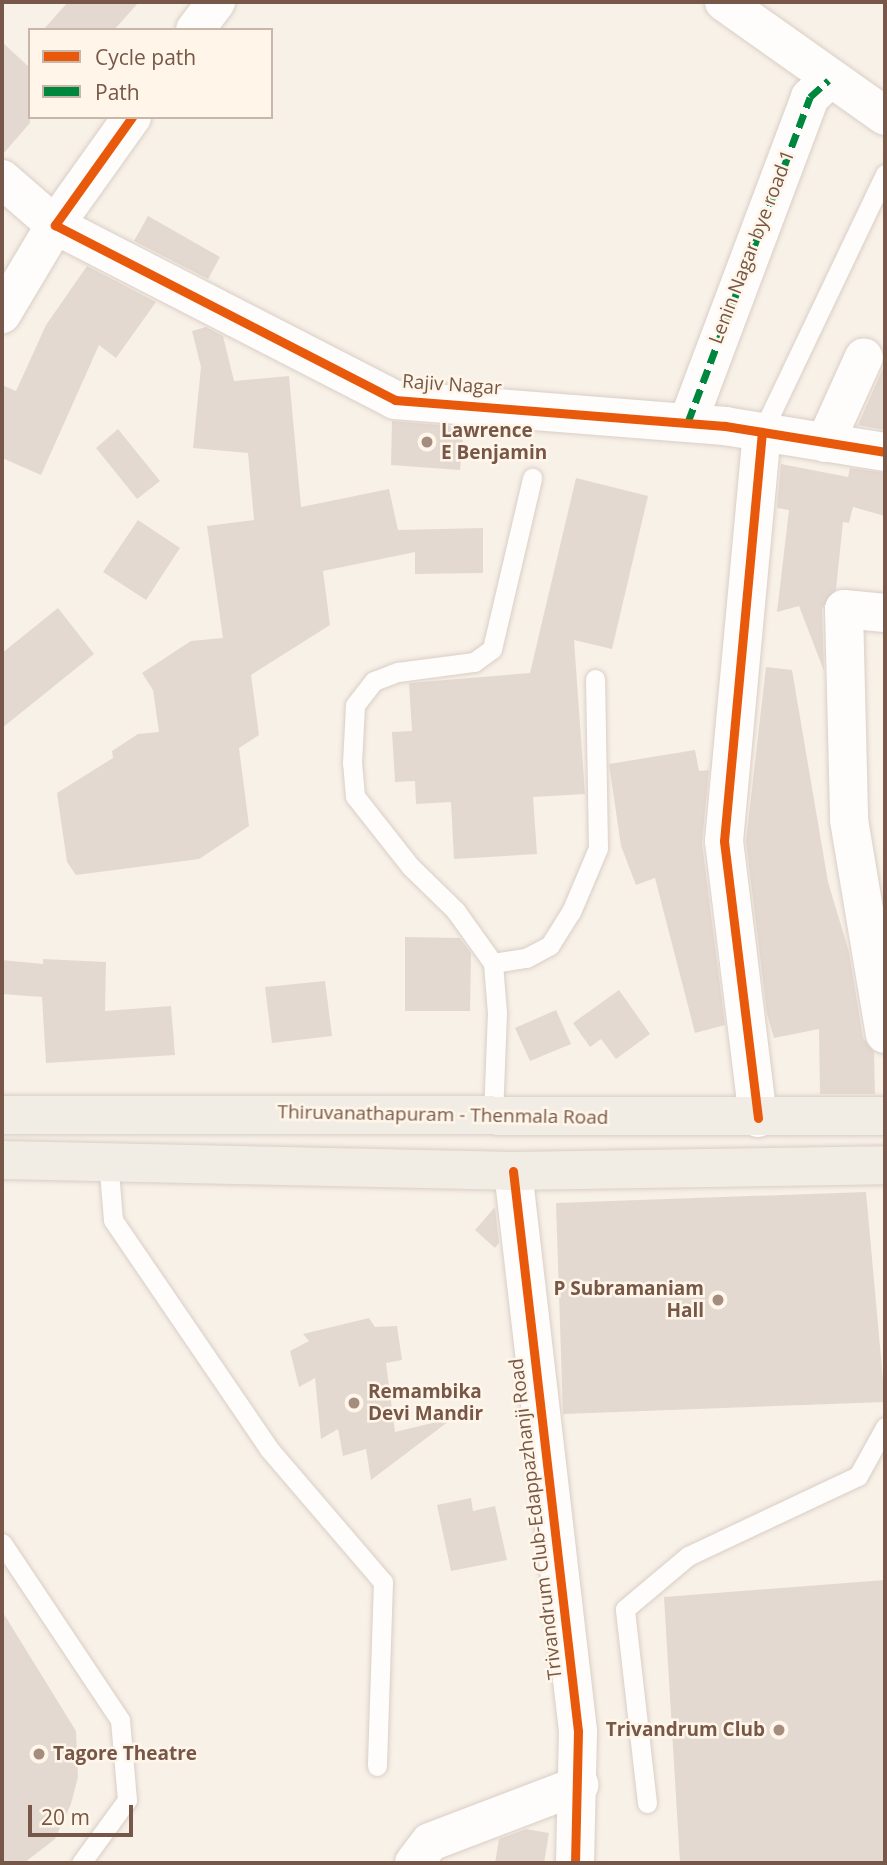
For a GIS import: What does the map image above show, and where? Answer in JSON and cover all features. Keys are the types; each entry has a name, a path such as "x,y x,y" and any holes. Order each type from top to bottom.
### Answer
{"main road":[{"name":"Thiruvanathapuram - Thenmala Road","path":"2,1115 758,1118 885,1116"},
{"path":"2,1160 108,1160 513,1171 885,1165"}],"street":[{"path":"196,28 216,2"},
{"path":"724,2 829,80 885,116"},
{"name":"Lenin Nagar bye road 1","path":"688,422 810,97 829,80"},
{"path":"2,314 55,225 131,119"},
{"name":"Rajiv Nagar","path":"2,179 55,225 395,400 688,422 885,452"},
{"path":"825,443 864,358"},
{"path":"758,1118 724,841 761,432"},
{"path":"885,613 844,608 849,820 885,1034"},
{"name":"Trivandrum Club-Edappazhanji Road","path":"513,1171 579,1785 575,1863"},
{"path":"414,1863 430,1842 579,1785"}],"lane":[{"path":"761,432 885,174"},
{"path":"493,1116 497,1013 493,963 455,910 410,866 355,796 355,705 374,681 398,672 474,662 492,649 532,478"},
{"path":"493,963 526,958 550,945 571,912 598,849 595,678"},
{"path":"108,1160 113,1220 270,1449 383,1582 377,1766"},
{"path":"647,1802 625,1609 688,1556 858,1476 885,1427"},
{"path":"2,1543 120,1720 127,1800 80,1863"}],"building":[{"path":"68,2 139,2 116,28 45,28"},
{"path":"2,42 28,66 30,123 2,155"},
{"path":"148,216 220,257 208,279 134,241"},
{"path":"87,266 156,302 116,358 99,345 41,475 2,458 2,385 16,391 46,325"},
{"path":"206,327 223,336 234,381 289,376 301,507 389,489 398,530 483,528 483,573 415,574 415,552 323,571 330,625 251,675 259,735 239,748 249,826 199,859 76,875 67,862 57,793 113,758 112,751 138,734 159,732 153,690 142,673 191,641 223,638 207,526 254,520 248,453 193,448 201,367 192,331"},
{"path":"885,359 885,430 858,425 884,366"},
{"name":"Lawrence E Benjamin","path":"392,421 464,427 460,470 391,465"},
{"path":"118,429 160,481 137,499 96,448"},
{"path":"781,464 848,477 850,468 885,473 885,516 853,507 849,523 843,522 836,589 822,609 824,671 799,606 777,612 789,510 777,508"},
{"path":"576,478 648,496 612,649 574,640 585,794 533,797 537,854 454,859 451,802 416,804 415,781 395,782 392,732 412,731 409,683 530,673"},
{"path":"138,520 180,548 146,600 103,572"},
{"path":"58,608 94,654 2,728 2,653"},
{"path":"766,667 792,670 828,882 849,952 863,1038 874,1052 875,1094 820,1094 819,1029 774,1038 767,1014 746,841"},
{"path":"695,750 699,771 709,770 702,843 725,1025 695,1033 655,878 636,885 621,846 609,764"},
{"path":"405,937 460,938 471,953 470,1011 405,1011"},
{"path":"43,959 106,962 105,1011 171,1006 175,1055 46,1063 42,997 2,994 2,960 43,964"},
{"path":"325,981 332,1036 272,1043 265,987"},
{"path":"619,990 650,1034 616,1059 601,1039 590,1047 573,1023"},
{"path":"556,1010 571,1044 530,1061 515,1028"},
{"name":"P Subramaniam Hall","path":"866,1192 885,1402 563,1414 556,1203"},
{"path":"495,1207 499,1243 495,1248 475,1230"},
{"name":"Remambika Devi Mandir","path":"369,1318 375,1327 397,1326 402,1360 386,1363 395,1432 453,1418 371,1480 366,1449 343,1456 338,1429 321,1439 315,1378 299,1387 290,1351 309,1341 303,1334"},
{"path":"471,1498 473,1511 495,1506 507,1560 451,1571 437,1505"},
{"name":"Trivandrum Club","path":"885,1580 885,1863 680,1863 664,1597"},
{"name":"Tagore Theatre","path":"2,1611 76,1731 78,1777 71,1804 55,1839 24,1863 2,1863"},
{"path":"526,1829 549,1833 544,1863 495,1863 499,1839"}],"marked path":[{"path":"688,422 810,97 829,80"}],"cycle path":[{"path":"131,119 55,225 395,400 725,426 885,452"},
{"path":"758,1118 724,841 762,432"},
{"path":"513,1171 578,1731 575,1863"}],"place":[{"name":"Lawrence E Benjamin","path":"427,442"},
{"name":"P Subramaniam Hall","path":"718,1300"},
{"name":"Remambika Devi Mandir","path":"354,1403"},
{"name":"Trivandrum Club","path":"779,1730"},
{"name":"Tagore Theatre","path":"39,1754"}]}
